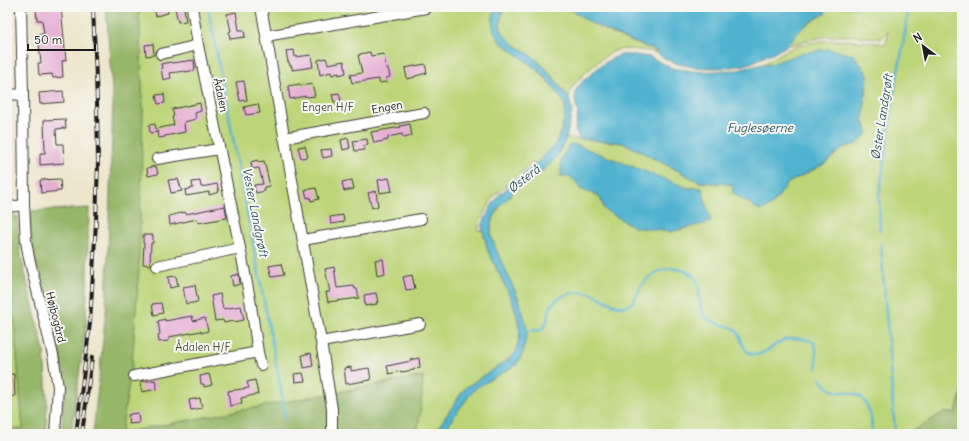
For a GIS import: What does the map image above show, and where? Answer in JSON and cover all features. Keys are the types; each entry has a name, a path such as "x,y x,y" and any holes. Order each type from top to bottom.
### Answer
{"street":[{"name":"Højbogård","path":"21,7 24,205 26,241 53,355 58,387 54,434"},
{"name":"Ådalen","path":"192,7 198,45 240,248 261,365"},
{"path":"261,7 321,342 332,409 332,434"},
{"path":"266,36 426,8"},
{"path":"161,54 198,45"},
{"path":"7,95 23,94"},
{"name":"Engen","path":"284,138 424,113"},
{"path":"157,159 220,149"},
{"path":"7,207 24,205"},
{"path":"303,240 421,219"},
{"path":"157,266 240,248"},
{"path":"321,342 420,324"},
{"path":"134,376 258,352"}],"green space":[{"path":"106,7 139,7 143,111 139,270 132,364 121,433 423,376 421,407 417,434 93,434 106,311 113,104"},
{"path":"139,7 496,7 492,21 500,42 543,75 560,96 565,104 565,117 556,143 536,164 532,163 494,196 480,221 478,230 483,231 488,251 511,298 517,316 520,332 516,352 509,359 465,388 434,434 417,434 423,376 121,433 132,364 143,111"},
{"path":"505,7 571,7 572,11 622,38 654,49 657,53 631,49 621,49 612,52 599,61 578,80 571,90 569,99 544,66 509,41 503,34 501,31 501,20"},
{"path":"823,7 962,7 962,389 956,413 943,413 907,434 443,434 452,419 477,387 516,365 522,355 520,302 491,236 491,223 500,206 515,190 546,168 556,158 566,138 624,143 700,182 732,184 772,205 788,183 824,164 844,147 856,144 868,133 863,120 868,75 763,64 787,50 811,43 849,40 886,44 888,31 881,39 835,36 822,37 786,46 803,27 826,13","holes":["570,177 702,188 605,210 599,196 580,189 576,181"]},
{"path":"89,208 86,325 71,434 62,434 64,377 56,332 39,277 31,240 29,211"},
{"path":"18,216 18,235 22,261 44,351 47,399 46,434 7,434 7,429 23,429 7,236 7,217"},
{"path":"7,236 23,430 7,429"},
{"path":"962,389 962,430 960,434 907,434 943,413 956,413"}],"water":[{"name":"Østerå","path":"496,7 505,7 502,12 500,26 503,34 547,70 569,99 572,110 566,138 556,158 546,168 515,190 500,206 491,223 491,236 520,302 526,324 527,334 522,355 516,365 477,387 452,419 443,434 434,434 465,388 509,359 516,352 520,332 517,316 511,298 488,251 482,227 492,205 501,193 536,164 556,143 565,117 565,104 543,75 500,42 494,32 492,21"},
{"path":"571,7 823,7 826,13 805,26 788,44 779,50 744,65 709,68 683,65 671,61 661,56 654,49 609,32 584,19"},
{"name":"Fuglesøerne","path":"828,49 854,55 868,75 863,120 868,133 856,144 844,147 824,164 788,183 772,205 761,211 733,193 732,184 700,182 624,143 580,139 575,131 578,113 575,99 576,90 582,82 598,68 609,60 620,55 650,57 672,68 700,72 738,70 763,64 768,65 802,53"},
{"path":"574,144 688,188 702,188 711,222 670,232 634,227 605,210 599,196 580,189 571,178 561,176 561,159 569,145"}],"building":[{"path":"61,7 66,60 62,61 63,77 53,78 52,74 39,75 38,63 41,63 38,34 44,34 42,20 37,20 36,9"},
{"path":"154,7 167,7 168,13 156,16"},
{"path":"184,7 186,21 178,22 175,8"},
{"path":"236,12 239,30 244,30 245,37 230,39 229,32 231,31 227,14"},
{"path":"153,44 154,55 146,56 145,45"},
{"path":"294,50 295,57 311,55 313,67 292,70 292,66 290,66 288,62 286,51"},
{"path":"370,52 371,56 384,54 386,69 388,68 390,77 386,78 387,82 379,83 379,79 352,83 350,75 362,73 358,55"},
{"path":"326,58 328,64 344,61 346,73 332,75 331,72 320,75 318,60"},
{"path":"194,60 195,70 170,73 171,78 163,80 161,64"},
{"path":"425,64 427,73 407,79 405,68"},
{"path":"244,81 247,100 240,101 236,82"},
{"path":"300,84 300,86 312,84 315,96 290,99 288,86"},
{"path":"63,91 64,102 40,104 39,93"},
{"path":"339,93 341,101 334,102 332,94"},
{"path":"164,94 165,103 158,104 156,95"},
{"path":"200,103 201,111 195,113 196,119 184,122 185,132 158,138 157,131 150,133 149,125 155,124 156,129 174,125 172,109"},
{"path":"258,104 260,113 246,115 244,107"},
{"path":"65,119 66,128 56,129 57,144 63,144 64,163 40,165 40,153 45,153 44,120"},
{"path":"410,124 412,136 403,138 402,134 388,137 388,140 374,143 371,132"},
{"path":"348,138 350,148 343,150 341,140"},
{"path":"367,139 368,145 364,146 365,150 355,151 353,141"},
{"path":"305,146 308,157 301,158 298,147"},
{"path":"331,149 332,156 323,158 321,150"},
{"path":"257,160 258,162 264,161 270,186 264,187 265,191 256,193 254,185 263,184 259,168 252,169 251,162"},
{"path":"156,166 158,174 148,176 147,168"},
{"path":"389,178 392,191 380,193 378,180"},
{"path":"60,179 61,191 41,193 40,180"},
{"path":"178,179 182,191 171,193 168,180"},
{"path":"352,180 354,189 344,191 342,182"},
{"path":"200,181 201,187 217,184 219,192 209,195 209,192 186,196 185,190 193,188 192,182"},
{"path":"316,188 319,199 311,201 310,197 307,198 305,190"},
{"path":"376,191 378,206 372,208 368,193"},
{"path":"225,206 227,218 198,223 197,219 170,225 169,216"},
{"path":"343,215 344,222 331,224 330,217"},
{"path":"143,235 153,235 150,265 143,264"},
{"path":"383,259 385,273 377,275 375,260"},
{"path":"281,264 284,275 272,277 269,266"},
{"path":"334,267 337,288 354,286 355,289 357,289 359,298 328,302 326,292 330,292 325,269"},
{"path":"239,274 240,284 233,286 231,276"},
{"path":"412,275 415,289 406,290 403,277"},
{"path":"176,276 178,286 170,288 168,277"},
{"path":"195,285 198,302 186,304 183,287"},
{"path":"376,293 377,304 365,306 364,295"},
{"path":"220,294 223,309 241,306 244,320 224,323 223,320 215,321 211,296"},
{"path":"161,303 163,313 154,315 152,304"},
{"path":"192,316 193,321 205,318 208,331 169,337 169,341 159,342 158,335 160,334 158,321"},
{"path":"311,353 313,366 304,368 302,355"},
{"path":"419,358 420,368 389,374 387,366"},
{"path":"351,367 351,371 369,368 371,380 346,384 344,368"},
{"path":"303,373 305,381 295,382 294,374"},
{"path":"7,374 14,374 15,396 8,397"},
{"path":"209,374 212,385 204,387 204,384 201,384 200,376"},
{"path":"155,380 157,389 142,392 140,382"},
{"path":"255,380 258,394 241,398 242,404 230,406 228,391 249,388 247,382"},
{"path":"200,398 202,408 191,410 189,400"},
{"path":"138,413 139,423 129,424 128,415"}],"waterway":[{"name":"Vester Landgrøft","path":"208,7 281,390 285,420"},
{"name":"Øster Landgrøft","path":"880,231 879,196 895,86 909,7"},
{"name":"Øster Landgrøft","path":"881,244 895,434"},
{"path":"525,330 540,330 543,328 553,302 567,294 580,292 588,293 615,305 625,306 629,305 633,301 642,285 657,272 674,269 693,275 698,284 700,304 704,315 716,323 729,326 734,329 738,333 744,347 748,352 756,355 768,350 784,340 806,339 813,342 815,345 817,369"},
{"path":"820,378 825,385 832,390 855,394 863,399 870,413 872,434"}],"railway":[{"path":"76,434 90,323 96,222 98,162 93,7"},
{"path":"82,434 92,357"}],"park label":[{"name":"Engen H/F","path":"328,107"},
{"name":"Ådalen H/F","path":"203,347"}]}
